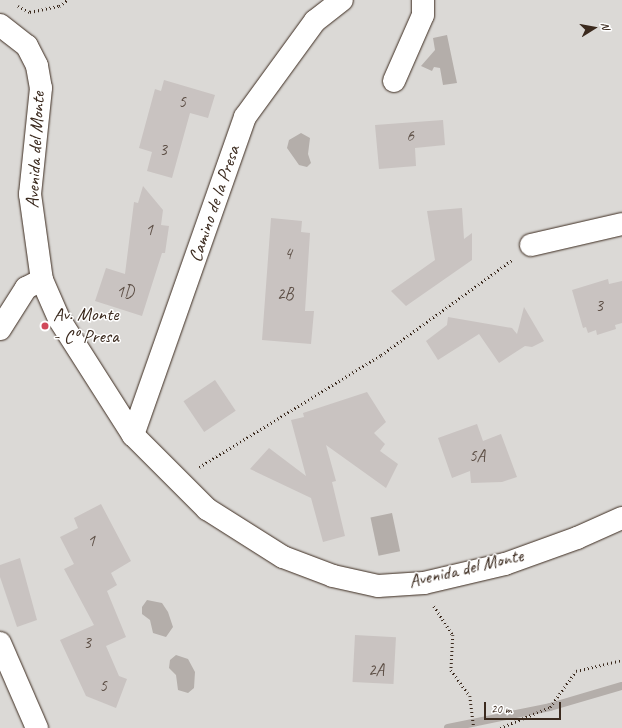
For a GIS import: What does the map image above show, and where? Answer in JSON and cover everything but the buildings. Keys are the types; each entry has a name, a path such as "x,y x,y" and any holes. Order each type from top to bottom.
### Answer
{"street":[{"name":"Camino de la Presa","path":"134,435 245,117 315,21 342,0"},
{"path":"394,81 423,15 422,0"},
{"name":"Avenida del Monte","path":"0,25 27,46 36,66 41,88 30,194 42,280 60,319 134,435 176,481 239,532 283,557 333,576 378,586 424,583 505,564 577,538 622,518"},
{"path":"532,245 622,224"},
{"path":"0,329 26,288 42,280"},
{"path":"0,644 37,728"}],"path":[{"path":"11,3 30,12 59,6 67,0"},
{"path":"176,481 381,355 532,245"},
{"path":"429,598 453,636 451,670 470,696 474,728"},
{"path":"500,728 550,707 576,671 622,660"}],"shaded area":[{"path":"0,0 622,0 622,728 0,728"},
{"path":"447,35 457,83 443,85 440,68 434,67 432,71 421,66 435,50 433,38"},
{"path":"301,133 310,138 308,154 311,163 307,167 299,165 287,148 289,140"},
{"path":"392,513 400,551 379,556 370,518"},
{"path":"147,600 162,603 168,612 173,627 166,637 153,633 150,620 142,614 142,607"},
{"path":"176,655 188,659 195,672 194,688 188,693 178,690 176,675 169,668 170,660"}],"waterway":[{"path":"448,728 550,707 622,686"}],"place":[{"name":"Av. Monte - Cº Presa","path":"45,326"}]}
